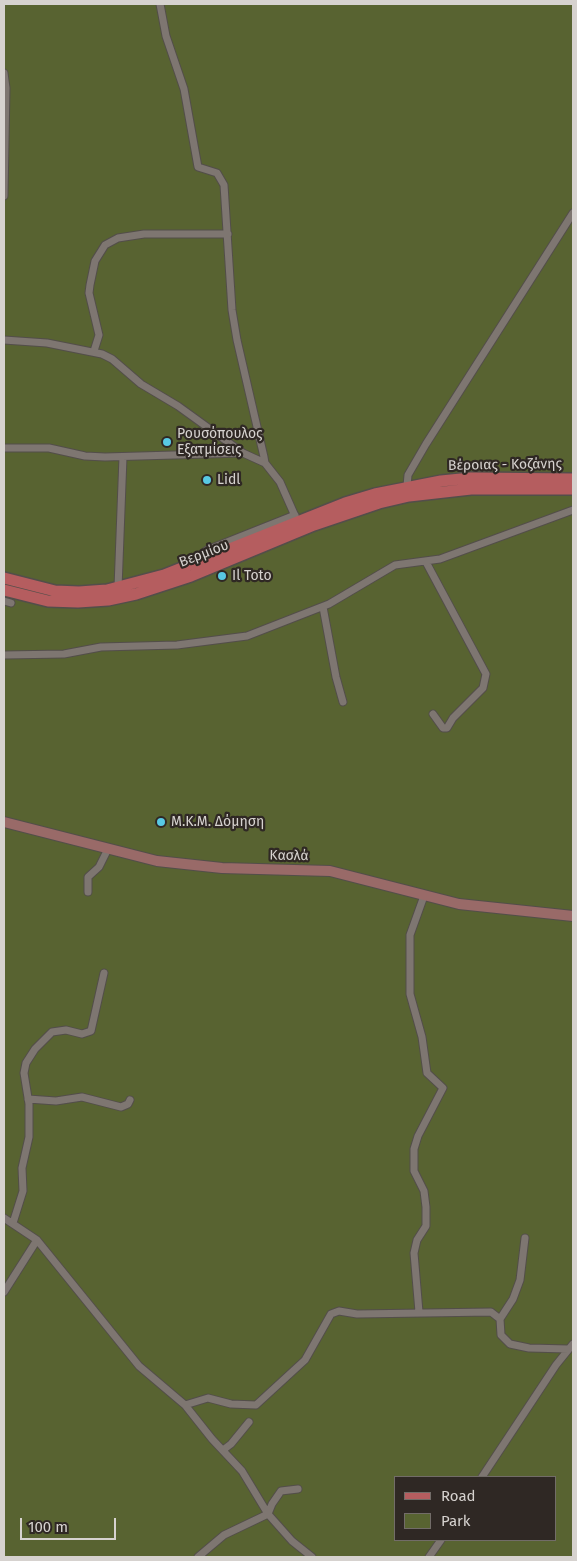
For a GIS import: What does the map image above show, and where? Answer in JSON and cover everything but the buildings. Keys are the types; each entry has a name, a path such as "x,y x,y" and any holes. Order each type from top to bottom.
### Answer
{"main road":[{"name":"Βέροιας - Κοζάνης","path":"408,491 478,478 573,479"},
{"name":"Βέροιας - Κοζάνης","path":"408,491 573,489"},
{"name":"Βερμίου","path":"4,578 65,592 118,588 188,567 298,523 350,512 408,491"},
{"name":"Βερμίου","path":"4,590 48,601 78,602 108,600 136,594 191,576 298,523"}],"street":[{"path":"160,4 166,36 184,89 198,166 217,173 224,185 232,310 237,340 266,463 280,482 298,523"},
{"path":"4,73 6,88 4,196"},
{"path":"408,491 406,480 419,456 573,213"},
{"path":"94,351 98,335 89,293 94,261 105,246 118,238 144,234 228,234"},
{"path":"4,340 47,343 82,351 94,351 112,359 141,384 178,406 243,453 266,463"},
{"path":"4,448 49,448 84,456 123,457 243,453"},
{"path":"118,588 123,457"},
{"path":"536,488 573,495"},
{"path":"4,655 64,654 101,647 177,645 247,636 323,607 395,565 426,562 482,545 573,510"},
{"path":"426,562 485,669 486,680 483,688 453,718 447,728 444,728 433,714"},
{"path":"323,607 336,677 343,702"},
{"name":"Κασλά","path":"4,822 108,849 182,865 339,872 424,896 476,906 573,916"},
{"path":"88,892 88,877 99,867 108,849"},
{"path":"419,1312 414,1253 417,1240 426,1226 426,1207 424,1191 414,1171 414,1149 418,1136 443,1088 428,1073 422,1037 410,994 410,935 424,896"},
{"path":"12,1223 23,1191 22,1168 30,1123 24,1073 29,1056 52,1032 66,1030 82,1034 91,1031 104,973"},
{"path":"28,1099 56,1101 82,1097 121,1107 128,1104 130,1100"},
{"path":"4,1218 38,1240 139,1366 185,1405 202,1428 251,1482 268,1514 292,1541 312,1557"},
{"path":"525,1238 520,1280 510,1306 500,1319 501,1335 510,1344 529,1348 571,1347"},
{"path":"4,1292 38,1240"},
{"path":"185,1405 208,1398 231,1404 256,1405 305,1360 331,1314 336,1311 357,1314 491,1312 500,1319"},
{"path":"483,1476 571,1347"},
{"path":"223,1450 231,1444 249,1422"},
{"path":"198,1557 224,1535 268,1514 281,1491 298,1489"},
{"path":"429,1557 440,1541"}],"green space":[{"path":"4,4 573,4 573,1557 4,1557"}],"place":[{"name":"Ρουσόπουλος Εξατμίσεις","path":"167,442"},
{"name":"Lidl","path":"207,480"},
{"name":"Il Toto","path":"222,576"},
{"name":"Μ.Κ.Μ. Δόμηση","path":"161,822"}]}
